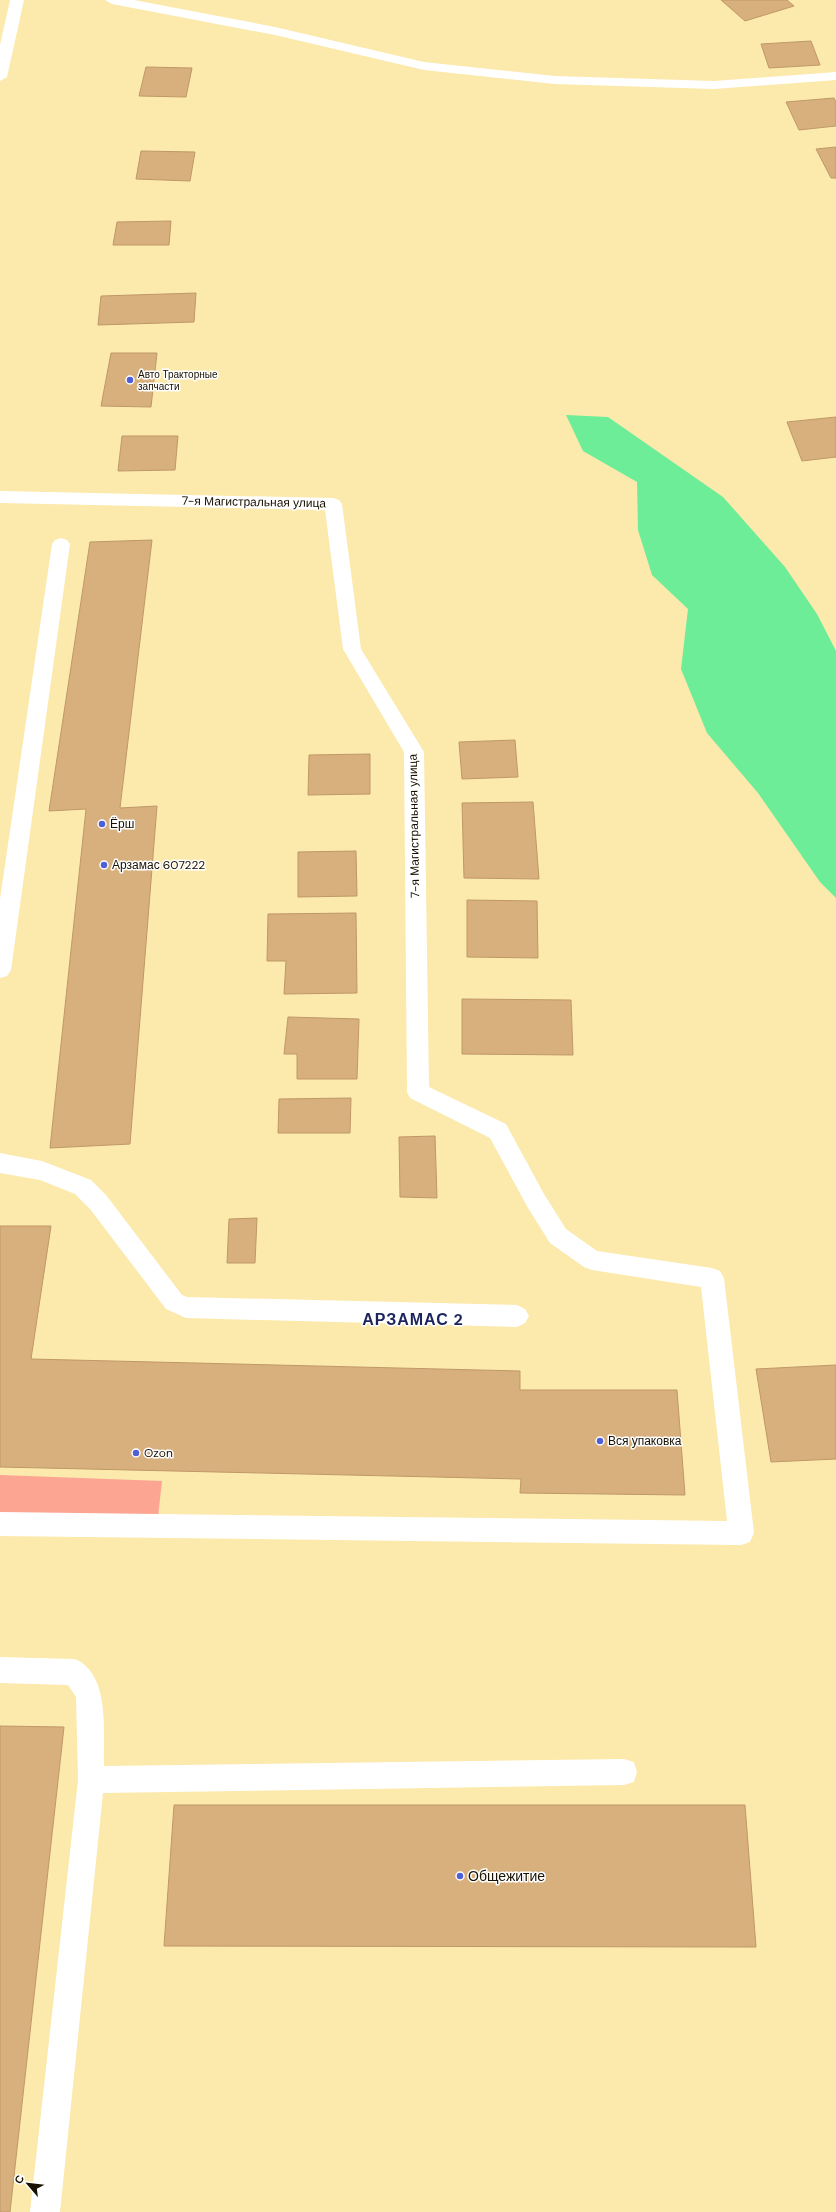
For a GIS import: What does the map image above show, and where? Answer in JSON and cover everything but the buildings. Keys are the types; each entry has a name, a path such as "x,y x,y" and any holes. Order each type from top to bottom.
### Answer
{"street":[{"path":"0,77 17,0"},
{"path":"112,0 275,31 424,66 547,79 714,85 836,76"},
{"name":"7-я Магистральная улица","path":"0,496 334,504 352,649 414,752 418,1092 498,1131 536,1201 558,1236 592,1260 712,1278 741,1533 0,1524"},
{"path":"0,970 61,544"},
{"path":"0,1163 42,1171 83,1187 98,1202 174,1302 186,1307 517,1316"},
{"path":"0,1670 75,1672 89,1694 91,1780 45,2212"},
{"path":"91,1780 624,1772"}],"shaded area":[{"path":"566,415 608,417 723,497 785,567 817,614 836,651 836,898 820,882 758,793 707,733 681,669 688,609 652,575 638,530 637,482 583,451"},
{"path":"0,1475 162,1481 158,1517 0,1514"}],"place":[{"name":"Авто Тракторные запчасти","path":"130,380"},
{"name":"Ёрш","path":"102,824"},
{"name":"Арзамас 607222","path":"104,865"},
{"name":"Вся упаковка","path":"600,1441"},
{"name":"Ozon","path":"136,1453"},
{"name":"Общежитие","path":"460,1876"}],"district":[{"name":"АРЗАМАС 2","path":"413,1319"}]}
